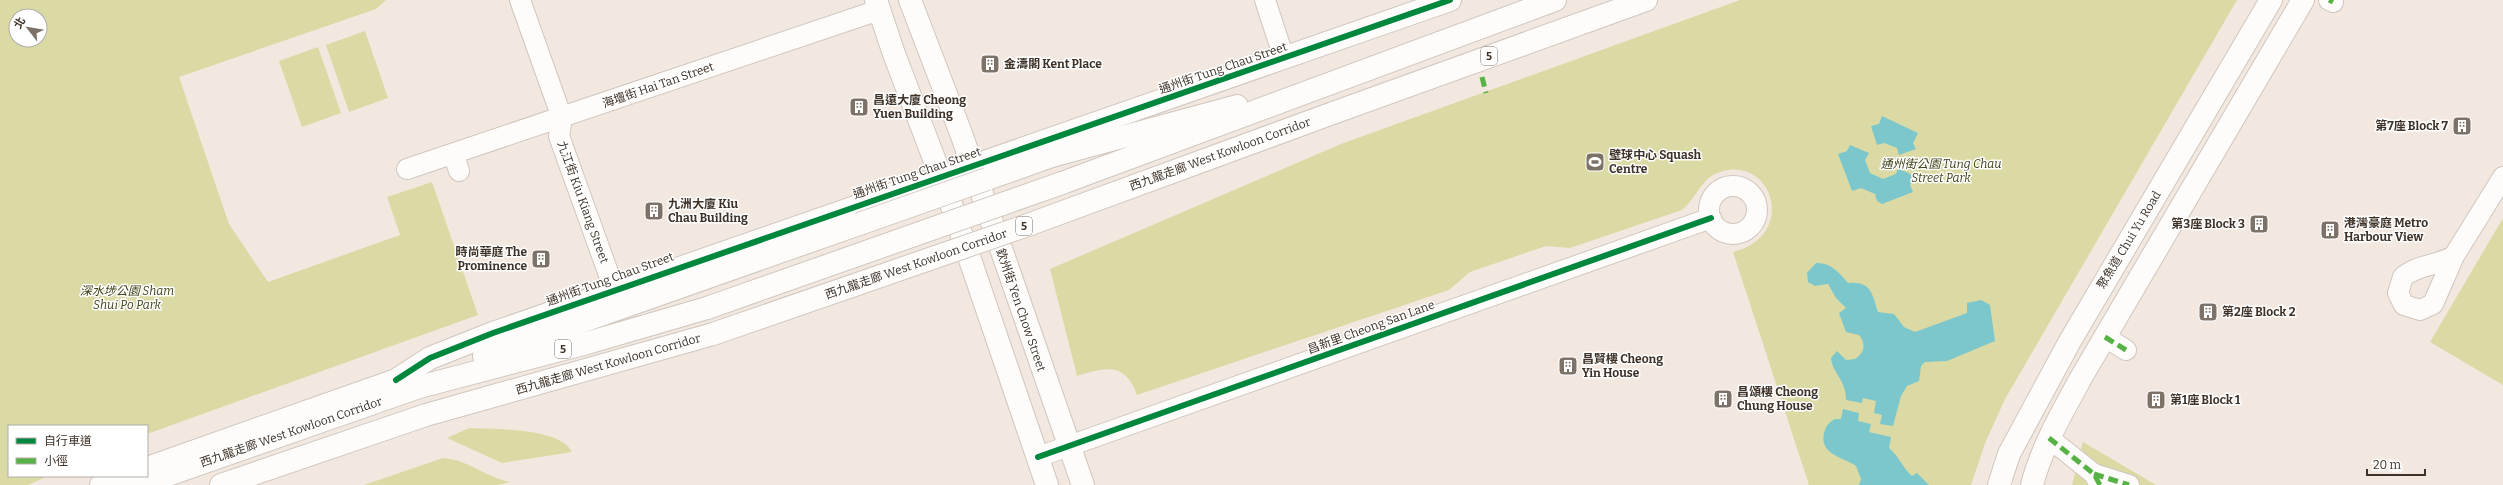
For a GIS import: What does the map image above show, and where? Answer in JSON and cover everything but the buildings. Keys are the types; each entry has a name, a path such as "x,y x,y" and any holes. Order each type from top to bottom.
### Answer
{"main road":[{"name":"海壇街 Hai Tan Street","path":"878,5 910,0"},
{"name":"欽州街 Yen Chow Street","path":"910,0 971,166 1083,485"},
{"name":"通州街 Tung Chau Street","path":"148,468 396,380 430,358 462,344 1450,0"},
{"name":"西九龍走廊 West Kowloon Corridor","path":"140,485 419,387 587,343 766,289 1260,112 1322,85 1555,0"},
{"name":"西九龍走廊 West Kowloon Corridor","path":"221,485 426,415 647,354 775,314 1646,0"},
{"name":"聚魚道 Chui Yu Road","path":"1999,485 2011,450 2070,340 2271,0"},
{"path":"2032,485 2038,461 2049,438 2105,337 2303,0"},
{"path":"878,5 1047,485"},
{"path":"396,380 435,374 544,334 1052,156 1322,85"},
{"path":"101,485 123,477"}],"street":[{"name":"九江街 Kiu Kiang Street","path":"520,0 562,118 559,136 614,290"},
{"path":"1265,0 1284,58"},
{"name":"海壇街 Hai Tan Street","path":"407,170 456,163 562,118 878,5"},
{"path":"2454,256 2503,177"},
{"name":"昌新里 Cheong San Lane","path":"1038,457 1711,218"},
{"path":"2105,337 2126,350"},
{"path":"2049,438 2097,480 2129,485"}],"green space":[{"name":"深水埗公園 Sham Shui Po Park","path":"0,0 386,0 376,9 179,77 229,224 268,282 400,235 387,197 432,182 478,315 148,434 148,425 8,425 8,477 46,477 28,485 0,485"},
{"name":"通州街公園 Tung Chau Street Park","path":"1740,0 2237,0 2005,399 1986,441 1971,485 1809,485 1733,252 1754,243 1767,229 1772,213 1770,197 1763,183 1751,173 1734,169 1715,174 1710,177 1701,186 1687,206 1682,210 1570,248 1546,246 1470,272 1449,290 1137,395 1127,377 1120,372 1106,369 1077,376 1050,269 1341,144"},
{"path":"365,31 388,98 349,112 326,45"},
{"path":"318,47 341,113 302,127 279,61"},
{"path":"2503,218 2503,385 2430,342"},
{"path":"469,428 525,431 541,434 555,438 565,444 572,452 502,463 447,438"},
{"path":"2083,442 2156,485 2072,485"},
{"path":"443,458 452,459 469,465 493,477 510,482 497,485 364,485"}],"water":[{"path":"1882,116 1918,133 1913,143 1916,149 1899,155 1897,148 1884,143 1877,145 1871,126 1879,124"},
{"path":"1850,145 1869,153 1865,160 1870,173 1883,179 1896,174 1898,168 1914,176 1910,185 1913,192 1882,204 1877,201 1875,194 1861,188 1852,191 1838,154 1847,151"},
{"path":"1816,263 1830,266 1848,283 1862,284 1866,286 1872,294 1878,312 1894,314 1904,327 1915,332 1967,313 1967,303 1981,300 1990,305 1995,341 1947,361 1925,362 1921,366 1919,381 1907,386 1901,396 1893,426 1880,424 1882,415 1874,413 1876,401 1863,398 1862,403 1846,400 1844,387 1834,369 1831,358 1837,351 1846,360 1855,359 1863,351 1863,341 1859,335 1846,332 1839,313 1846,308 1836,298 1828,284 1815,286 1808,282 1807,273"},
{"path":"1843,409 1859,413 1858,421 1871,424 1869,432 1891,437 1889,448 1912,476 1917,473 1929,485 1859,485 1861,479 1856,466 1829,451 1823,440 1827,426 1835,419 1841,419"}],"marked path":[{"path":"2329,0 2333,2"},
{"path":"1482,77 1486,93"},
{"path":"2105,337 2126,350"},
{"path":"2049,438 2094,474 2100,485"},
{"path":"2094,474 2129,485"}],"cycle path":[{"path":"396,380 430,358 493,333 1450,0"},
{"path":"1038,457 1711,218"}],"place":[{"name":"金濤閣 Kent Place","path":"990,64"},
{"name":"昌遠大廈 Cheong Yuen Building","path":"859,107"},
{"name":"第7座 Block 7","path":"2462,126"},
{"name":"壁球中心 Squash Centre","path":"1595,162"},
{"name":"九洲大廈 Kiu Chau Building","path":"654,211"},
{"name":"第3座 Block 3","path":"2259,224"},
{"name":"港灣豪庭 Metro Harbour View","path":"2330,230"},
{"name":"時尚華庭 The Prominence","path":"541,259"},
{"name":"第2座 Block 2","path":"2208,312"},
{"name":"昌賢樓 Cheong Yin House","path":"1568,366"},
{"name":"昌頌樓 Cheong Chung House","path":"1723,399"},
{"name":"第1座 Block 1","path":"2156,400"}]}
